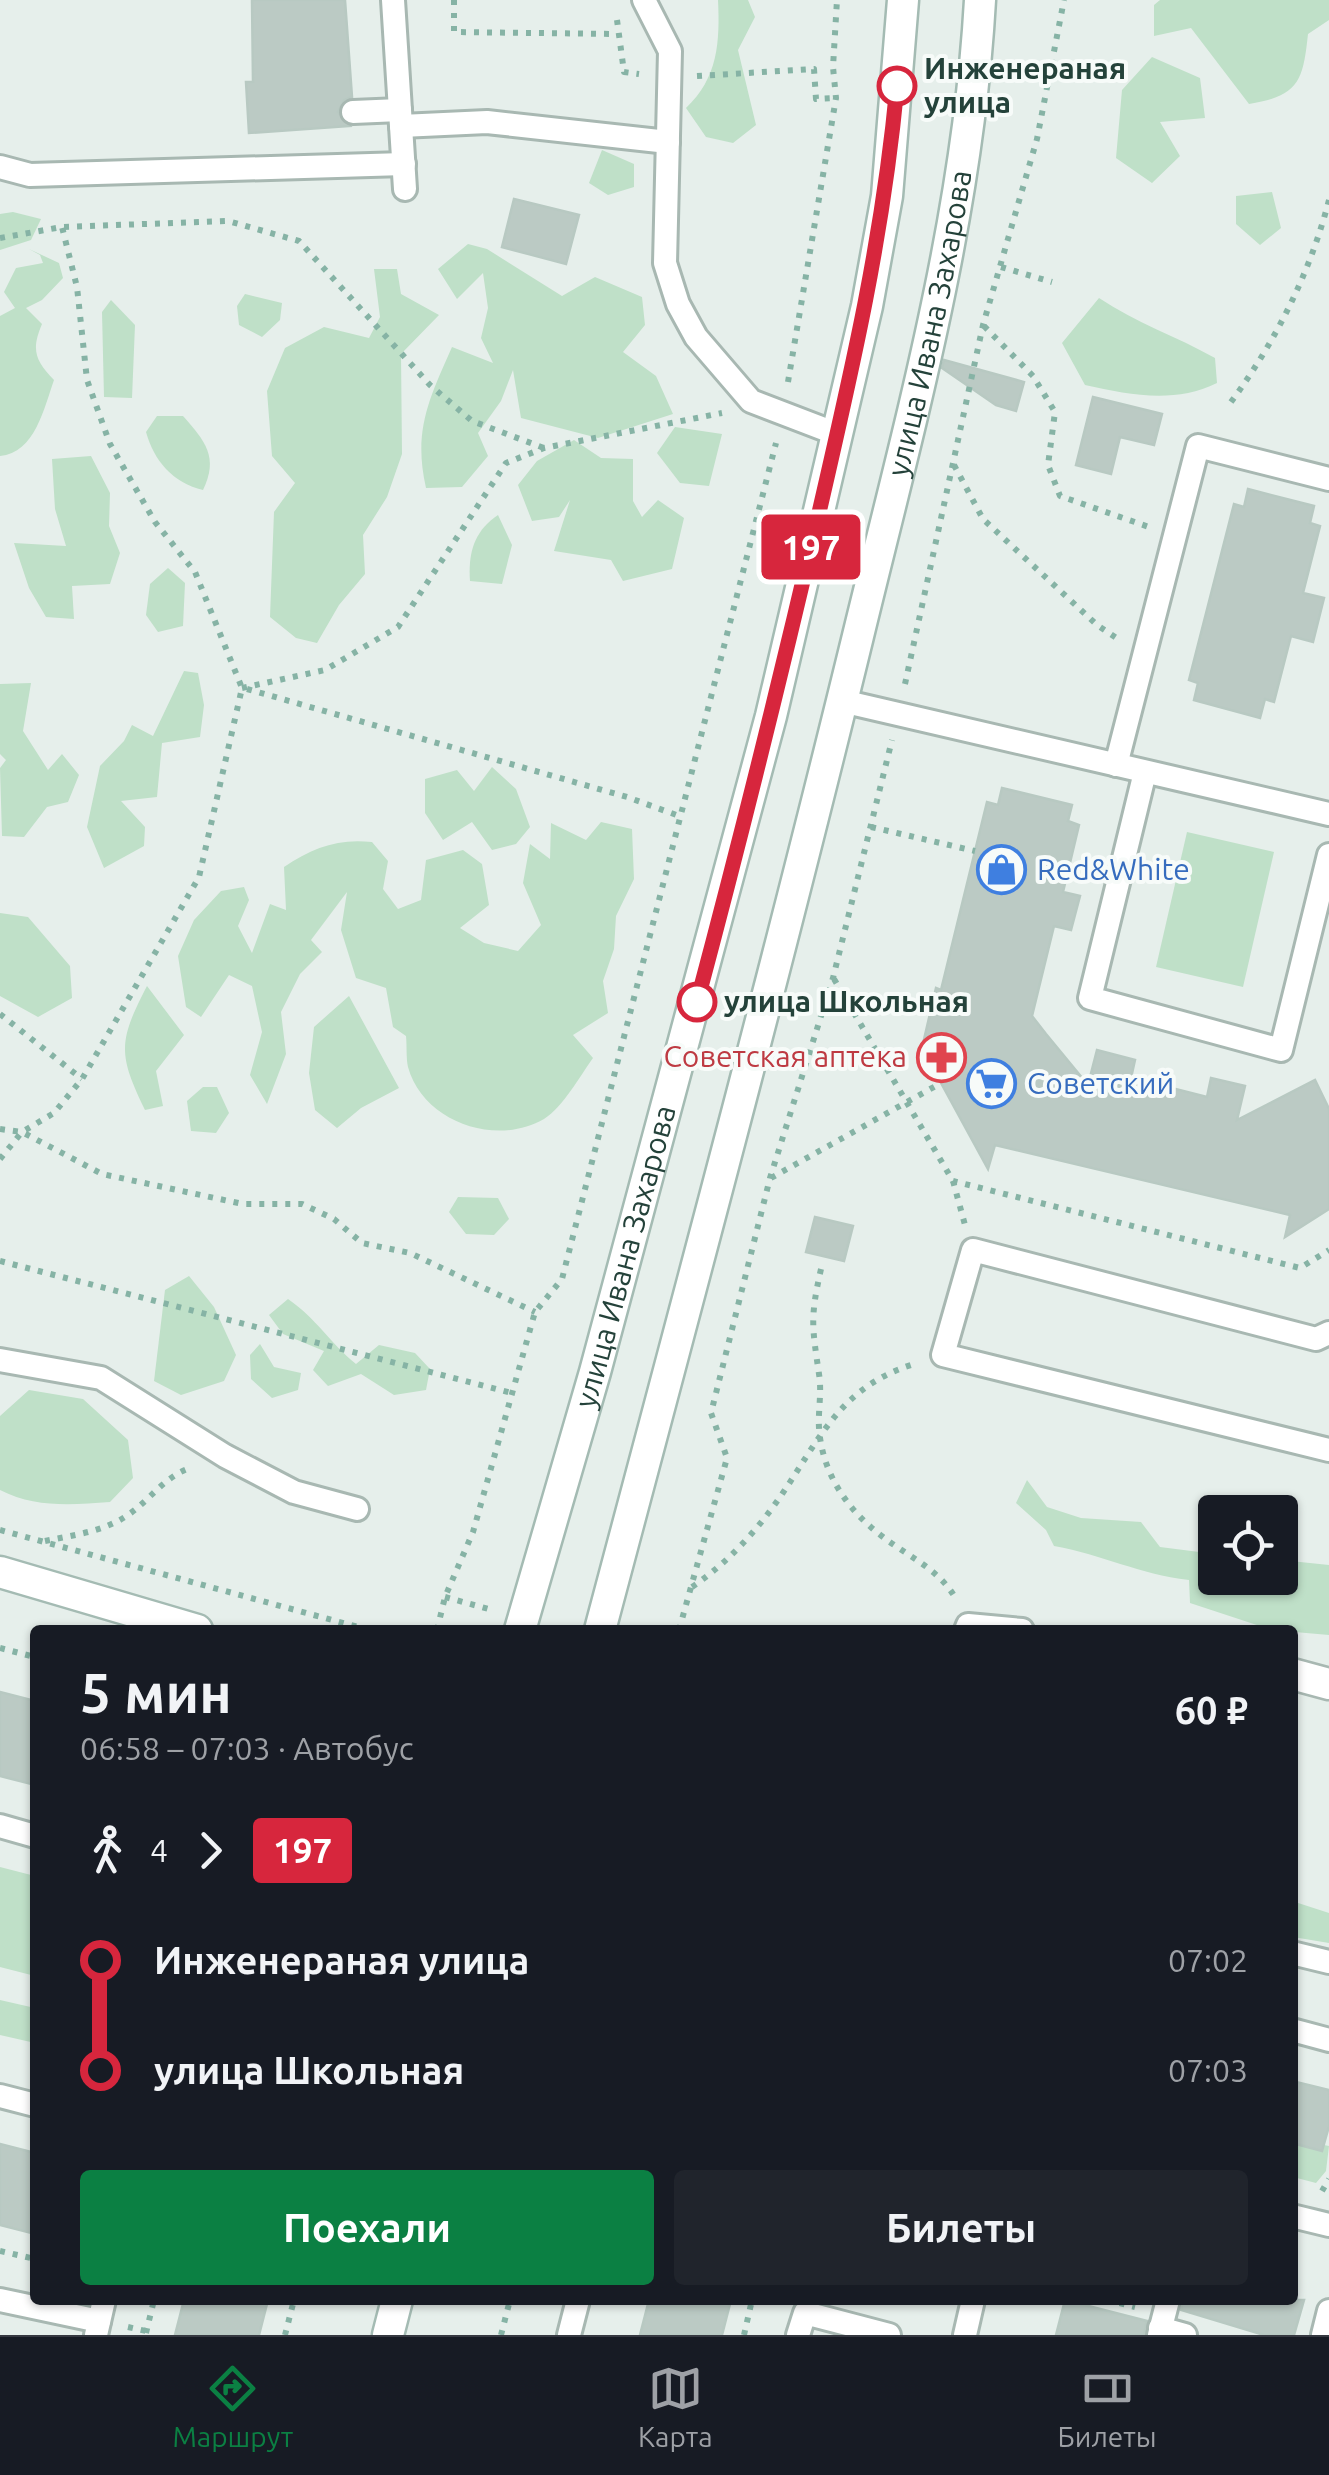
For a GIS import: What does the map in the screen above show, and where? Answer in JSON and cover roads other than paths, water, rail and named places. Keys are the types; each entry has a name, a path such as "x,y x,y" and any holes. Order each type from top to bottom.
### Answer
{"main road":[{"name":"улица Ивана Захарова","path":"521,1625 717,928 837,434 887,196 902,0"},
{"name":"улица Ивана Захарова","path":"601,1625 842,701 959,202 976,78 980,0"},
{"path":"0,1572 181,1625"},
{"path":"1298,1676 1329,1684"},
{"path":"388,2335 396,2305"}],"lane":[{"path":"393,0 406,189"},
{"path":"644,0 670,51 665,263 678,304 696,337 751,401 837,434"},
{"path":"353,112 668,142"},
{"path":"0,167 30,175 404,164"},
{"path":"1116,765 1198,446 1329,480"},
{"path":"842,701 1329,814"},
{"path":"1145,772 1090,998 1281,1050 1329,855"},
{"path":"1329,1333 1316,1339 973,1250 942,1356 1329,1450"},
{"path":"0,1360 101,1378 225,1456 294,1492 358,1509"},
{"path":"0,1826 30,1835"},
{"path":"1298,1954 1329,1962"},
{"path":"1298,2032 1329,2040"},
{"path":"0,2096 30,2104"},
{"path":"1298,2217 1329,2225"},
{"path":"0,2300 100,2319"},
{"path":"569,2335 577,2305"},
{"path":"965,2335 972,2305"},
{"path":"1167,2305 1160,2332 1186,2335"},
{"path":"1324,2335 1329,2311"},
{"path":"798,2335 805,2314 890,2335"}],"place":[{"name":"Инженераная улица","path":"897,86"},
{"name":"Red&White","path":"1002,870"},
{"name":"улица Школьная","path":"697,1002"},
{"name":"Советская аптека","path":"942,1057"},
{"name":"Советский","path":"992,1084"}]}
